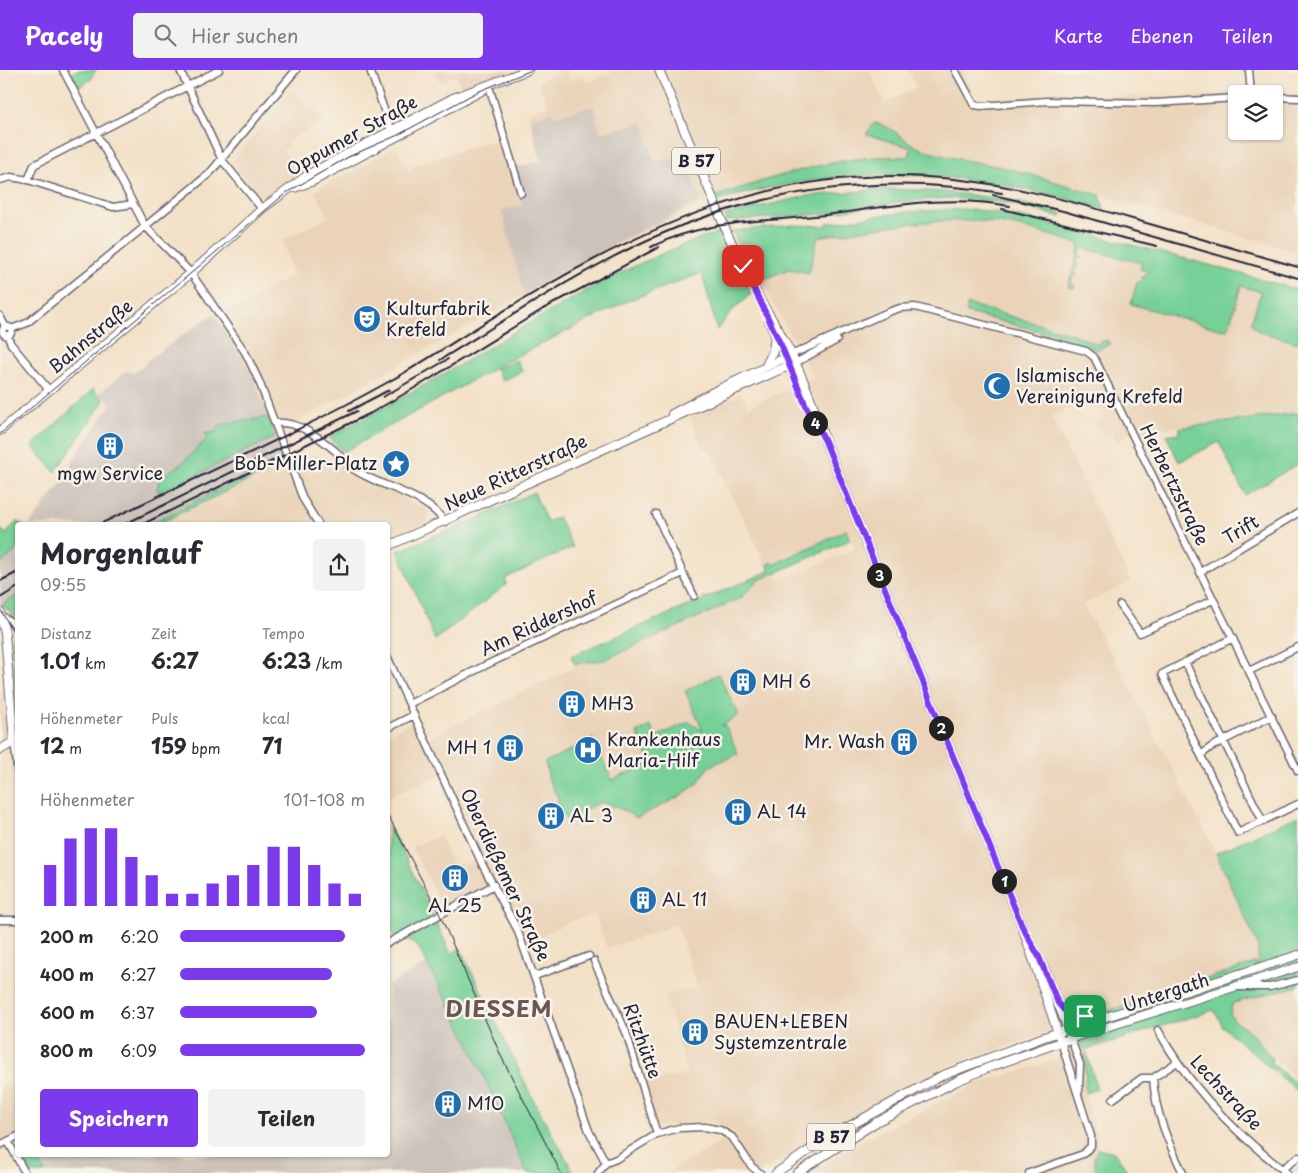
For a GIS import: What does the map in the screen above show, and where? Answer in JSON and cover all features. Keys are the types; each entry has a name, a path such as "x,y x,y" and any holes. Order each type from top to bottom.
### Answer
{"main road":[{"name":"Oppumer Straße","path":"287,191 313,181 489,86 528,70"},
{"name":"B 57","path":"653,70 680,123 728,235 775,333 791,359 806,406 825,441 1022,926 1061,1042"},
{"path":"659,70 680,123"},
{"name":"Oppumer Straße","path":"191,273 262,209 309,174 453,98 470,90 489,86"},
{"name":"Bahnstraße","path":"0,431 191,273"},
{"path":"763,305 791,359"},
{"path":"765,367 774,351 775,333"},
{"name":"Neue Ritterstraße","path":"656,425 690,403 765,367 791,359"},
{"name":"Neue Ritterstraße","path":"390,545 693,410 791,359"},
{"name":"Bahnstraße","path":"0,438 10,424"},
{"path":"1,614 15,733"},
{"path":"0,750 15,742"},
{"name":"B 57","path":"1022,926 1039,957 1071,1039"},
{"name":"Untergath","path":"776,1173 824,1140 941,1076 1005,1050 1298,955"},
{"name":"Untergath","path":"796,1173 878,1121 957,1081 1061,1042 1298,967"},
{"name":"Untergath","path":"1058,1003 1064,1010 1078,1016 1093,1016 1124,1010"},
{"name":"Untergath","path":"878,1121 887,1104"}],"street":[{"path":"63,70 144,226 191,273 245,352 275,423 303,499 317,522"},
{"path":"180,70 222,160 262,209"},
{"path":"28,180 34,166 94,132 219,70"},
{"path":"5,331 27,323 222,160 296,70"},
{"path":"370,70 395,138"},
{"path":"955,70 974,105 1047,101 1182,102 1228,99"},
{"path":"1249,70 1250,85"},
{"path":"489,86 521,193"},
{"path":"1283,97 1298,98"},
{"path":"0,180 11,177 28,180 113,207 133,204"},
{"name":"Herbertzstraße","path":"791,359 856,331 871,321 900,308 915,307 1086,351 1094,357 1298,770"},
{"path":"0,316 10,344 49,390"},
{"path":"275,423 291,423 306,430 334,449 351,468 433,508 445,522"},
{"name":"Trift","path":"1200,572 1298,513"},
{"path":"656,514 694,596"},
{"name":"Am Riddershof","path":"409,704 486,665 683,573"},
{"path":"1120,605 1140,633 1213,600"},
{"path":"1,614 15,624"},
{"path":"1232,638 1162,674 1238,833 1298,804"},
{"path":"1249,671 1298,647"},
{"name":"Oberdießemer Straße","path":"390,662 494,885 517,929 589,1131 606,1163"},
{"path":"1184,662 1263,822"},
{"path":"390,727 414,715"},
{"path":"1201,755 1211,747 1272,716"},
{"path":"390,943 494,885"},
{"path":"0,920 15,920"},
{"name":"Ritzhütte","path":"535,976 592,959 626,1032 657,1134"},
{"path":"1233,986 1270,987 1298,980"},
{"name":"Lechstraße","path":"1158,1030 1177,1062 1197,1089 1226,1119 1284,1171 1298,1157"},
{"path":"1071,1039 1080,1064 1079,1097"},
{"path":"1029,1173 1083,1154 1091,1146 1091,1136 1061,1042"},
{"path":"1113,1099 1142,1078 1154,1078 1177,1062"},
{"path":"1154,1078 1156,1105 1169,1145 1183,1173"},
{"path":"598,1173 606,1163 657,1134 679,1128 705,1127 720,1130 732,1137 752,1167 760,1173"},
{"path":"0,1145 15,1138"},
{"path":"8,1141 15,1154"},
{"path":"16,1157 25,1173"},
{"path":"772,1173 784,1168"}],"shaded area":[{"path":"434,70 513,70 463,90 456,75 440,82"},
{"path":"566,70 569,81 583,75 586,83 617,70 869,70 885,103 916,87 908,70 961,70 978,102 1033,96 1194,97 1228,94 1228,140 1283,140 1283,94 1298,95 1298,252 1009,169 975,163 922,149 903,140 884,124 866,134 912,148 909,157 880,156 713,199 622,241 298,421 275,437 252,376 242,356 213,314 226,314 293,275 283,240 329,217 314,191 396,147 408,170 425,161 501,138 510,169 541,161 528,113 548,105 538,81"},
{"path":"291,91 317,112 324,122 292,138 283,151 298,175 280,185 263,199 232,162"},
{"path":"594,106 600,133 644,122 654,162 683,157 702,200 622,240 524,294 502,211 522,205 510,169 541,161 530,118 552,112 554,116"},
{"path":"950,221 990,222 1153,261 1298,302 1298,413 1126,433 1106,393 1051,416 1131,582 1083,605 1130,687 1216,853 1258,946 1258,962 958,1062 903,1087 759,1173 667,1173 737,1133 712,1121 657,1127 644,1082 687,1074 665,996 697,987 677,925 607,948 595,914 569,922 527,942 522,928 496,879 444,909 411,847 439,836 453,866 459,864 462,866 483,856 446,773 390,796 390,733 411,722 428,738 576,666 575,664 604,660 741,598 756,581 772,574 782,580 855,549 848,534 769,570 709,450 705,451 690,418 741,394 748,407 814,377 761,281 789,269 809,273 818,237 890,225"},
{"path":"213,314 242,356 252,376 287,466 256,477 162,522 31,522 66,477 77,454 111,405 106,398 103,400 98,394 126,371 134,373 146,364 145,362"},
{"path":"1110,402 1127,436 1116,442 1112,433 1103,437 1096,422 1102,420 1099,407"},
{"path":"316,454 429,511 428,522 390,539 390,522 162,522 256,477"},
{"path":"15,552 15,616 2,606 0,607 0,564"},
{"path":"3,691 7,734 0,740 0,693"},
{"path":"427,964 466,1037 527,1173 45,1173 37,1157 390,1157 390,984"},
{"path":"1298,986 1298,1082 1253,1034 1234,1021 1230,1014 1233,1003"},
{"path":"1086,1051 1085,1093 1097,1138 1097,1154 1094,1158 1096,1173 810,1173 855,1144 974,1085"},
{"path":"0,1084 15,1086 15,1145 0,1153"}],"green space":[{"path":"78,70 96,70 90,80 78,87 70,74"},
{"path":"874,123 887,127 923,150 1020,172 1100,195 1104,209 1005,185 957,178 909,175 814,180 765,189 714,202 712,197 809,168 858,159 909,157 911,148 866,134"},
{"path":"883,189 974,195 1062,213 1061,217 1008,203 948,198 898,202 824,214 727,221 725,215 807,196"},
{"path":"963,209 999,213 1034,220 1298,290 1298,343 1258,331 1251,323 1261,292 1241,286 1228,330 1131,304 1137,282 1140,282 1142,276 1145,277 1147,271 1140,269 1142,263 1081,248 1079,255 1083,258 1078,258 1076,265 1080,267 1076,268 1074,273 1078,275 1073,275 1071,284 1075,286 1074,288 1068,287 1080,244 1013,226 969,221 926,222 818,237 809,273 789,269 757,282 732,231 793,225 827,226 827,223 905,212"},
{"path":"720,232 752,293 733,310 717,330 702,273 627,301 517,356 343,452 329,437 432,381 590,289 653,258"},
{"path":"967,304 1073,334 1096,344 1107,340 1110,344 1096,350 1048,333 967,313"},
{"path":"517,360 522,371 502,381 496,369"},
{"path":"93,389 104,401 55,472 32,446"},
{"path":"1298,413 1298,464 1245,495 1219,442 1179,462 1166,435 1179,433 1179,428"},
{"path":"268,417 275,437 159,493 157,489 160,478 180,465 208,438 205,434 215,432 220,425"},
{"path":"284,458 287,466 256,477 162,522 153,522"},
{"path":"534,492 547,522 558,517 573,547 506,578 506,585 435,640 398,551 479,518"},
{"path":"15,523 15,552 0,564 0,528 6,534"},
{"path":"846,530 850,540 757,581 741,598 604,660 575,664 571,656 769,571 768,565 772,562 773,565"},
{"path":"15,596 15,616 2,605"},
{"path":"15,635 15,681 11,638"},
{"path":"718,674 739,715 721,726 726,726 738,754 708,767 697,784 680,796 637,818 621,809 601,802 582,811 583,813 568,822 556,802 559,800 549,780 545,762 593,739 612,780 651,763 637,733 651,726 656,737 689,722 703,731 685,691"},
{"path":"1298,816 1298,986 1233,1003 1230,1013 1234,1021 1253,1034 1272,1058 1271,1063 1298,1085 1298,1092 1223,1027 1214,1010 1085,1050 1068,1024 1258,962 1258,946 1216,853"},
{"path":"390,829 451,954 460,948 535,1103 574,1173 527,1173 466,1037 418,947 409,941 397,944 390,929"},
{"path":"1086,1051 1097,1089 1085,1093"},
{"path":"1098,1148 1114,1152 1129,1173 1096,1173 1094,1158"},
{"path":"22,1157 37,1157 45,1173 30,1173"}],"tram line":[{"path":"0,434 286,193 348,157 398,135 477,92 532,70"},
{"path":"0,609 15,635"},
{"path":"390,819 440,915 501,1056 561,1173"}],"railway":[{"path":"104,522 354,400 406,372 565,275 614,249 662,226 712,207 763,192 815,182 870,177 926,177 979,182 1032,192 1084,205 1298,267"},
{"path":"440,360 545,295 626,250 696,220 738,207 781,196 869,185 957,187 1002,193"},
{"path":"993,195 1063,211 1298,278"},
{"path":"651,247 693,231 736,223 825,215 894,205 941,201 964,201 1010,206"},
{"path":"1002,209 1157,246"},
{"path":"147,522 371,413 543,309 659,247"},
{"path":"383,397 448,359"},
{"path":"349,411 389,390"},
{"path":"129,522 357,411"},
{"path":"0,581 15,574"},
{"path":"0,598 15,589"}],"place":[{"name":"Kulturfabrik Krefeld","path":"367,319"},
{"name":"Islamische Vereinigung Krefeld","path":"997,386"},
{"name":"mgw Service","path":"110,446"},
{"name":"Bob-Miller-Platz","path":"396,464"},
{"name":"MH 6","path":"743,682"},
{"name":"MH3","path":"572,704"},
{"name":"Mr. Wash","path":"904,742"},
{"name":"MH 1","path":"510,748"},
{"name":"Krankenhaus Maria-Hilf","path":"588,750"},
{"name":"AL 14","path":"738,812"},
{"name":"AL 3","path":"551,816"},
{"name":"AL 25","path":"455,878"},
{"name":"AL 11","path":"643,900"},
{"name":"BAUEN+LEBEN Systemzentrale","path":"695,1032"},
{"name":"M10","path":"448,1104"}],"district":[{"name":"DIESSEM","path":"499,1009"}],"route":[{"path":"743,266 781,345 806,406 825,441 1022,926 1039,957 1058,1003 1064,1010 1078,1016 1085,1016"}]}
